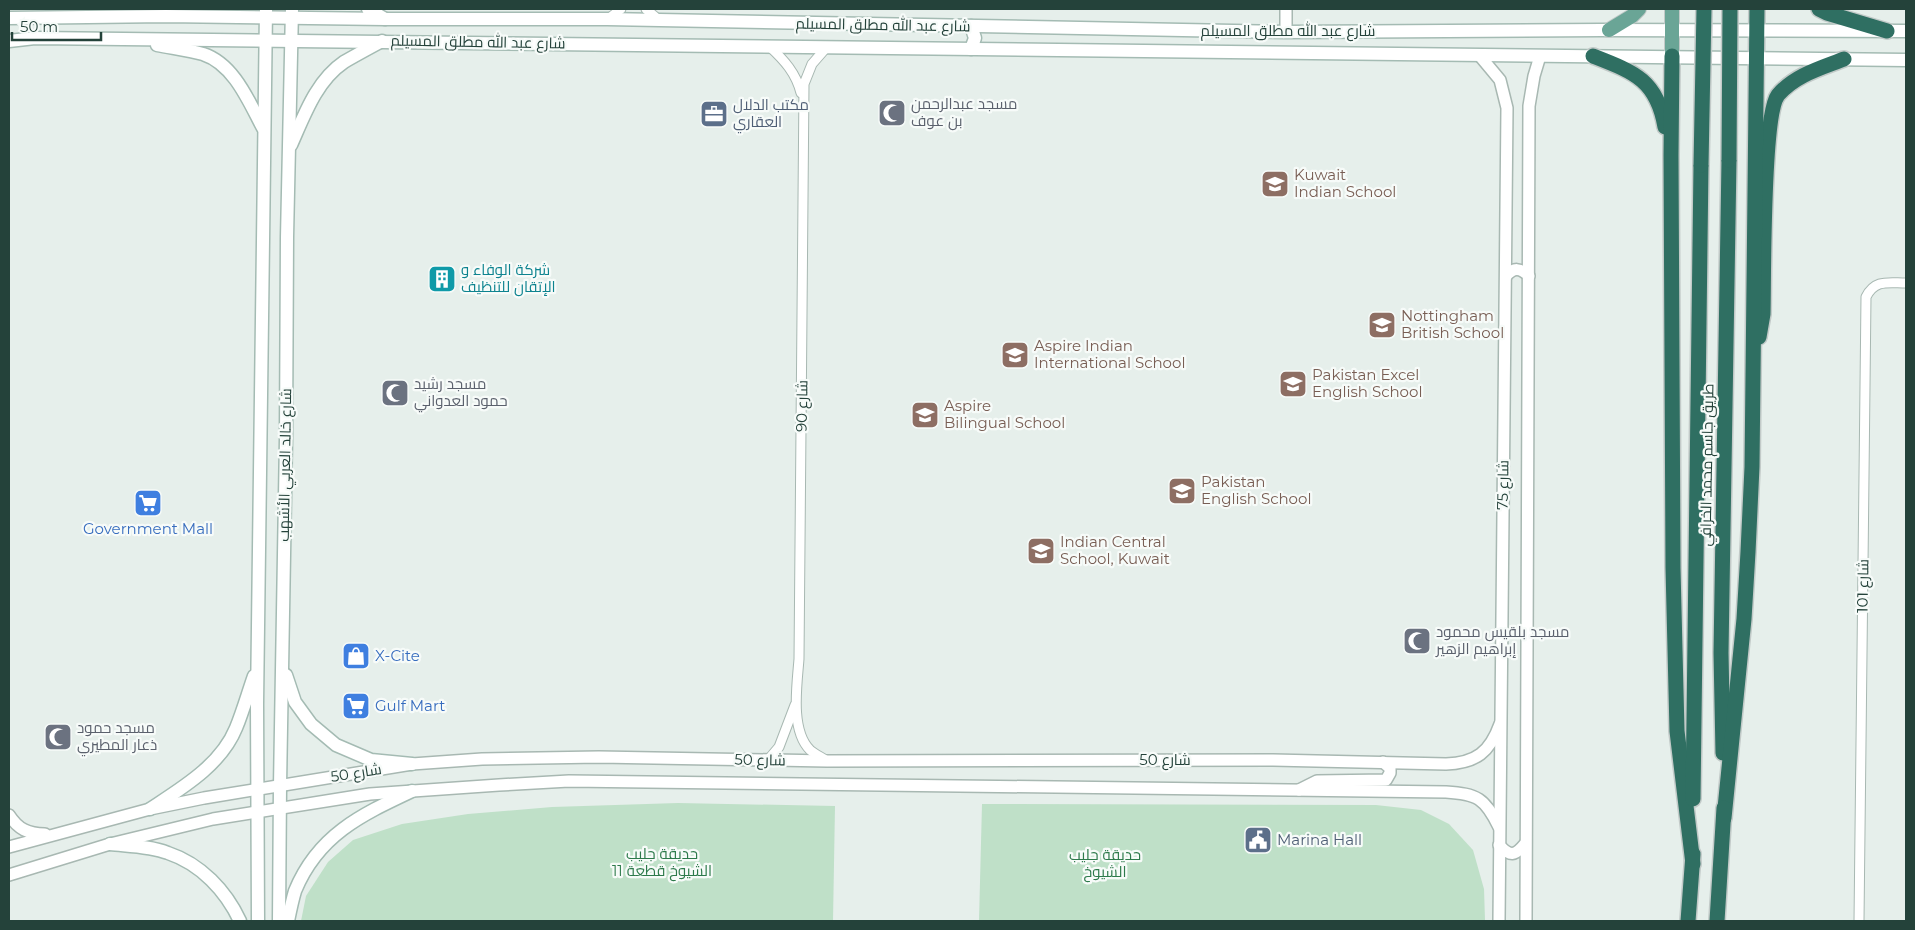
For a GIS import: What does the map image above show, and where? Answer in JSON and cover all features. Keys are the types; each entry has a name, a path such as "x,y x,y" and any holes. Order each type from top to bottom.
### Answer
{"highway":[{"name":"طريق جاسم محمد الخرافي","path":"1688,921 1693,864 1704,9"},
{"name":"طريق جاسم محمد الخرافي","path":"1717,921 1724,818 1721,653 1730,9"},
{"path":"1724,818 1744,619 1752,467 1757,9"},
{"path":"1819,9 1887,31"},
{"path":"1593,56 1632,73 1652,90 1660,104 1670,155"},
{"path":"1672,56 1670,155 1673,548 1677,731 1693,864"},
{"path":"1752,382 1763,314 1769,129 1777,96 1801,76 1844,60"}],"main road":[{"path":"166,16 180,9"},
{"path":"368,9 385,19"},
{"path":"1609,30 1632,16 1639,9"},
{"path":"1672,9 1672,56"},
{"name":"شارع خالد العربي الأشهب","path":"258,921 258,664 266,13"},
{"name":"شارع عبد الله مطلق المسيلم","path":"9,18 292,13 385,19 607,19 1286,32 1906,31"},
{"name":"شارع خالد العربي الأشهب","path":"280,921 288,152 292,13"},
{"path":"971,26 975,38 971,49"},
{"path":"1002,50 999,38 1004,27"},
{"path":"1416,32 1416,55"},
{"name":"شارع عبد الله مطلق المسيلم","path":"9,41 35,38 292,40 1906,60"},
{"path":"127,40 204,55 224,66 246,96 264,132"},
{"path":"288,152 308,106 324,80 342,63 383,41"},
{"path":"150,809 194,779 218,756 236,730 258,664"},
{"path":"282,666 295,702 311,724 336,745 371,760 412,764"},
{"path":"288,921 295,892 306,870 327,841 343,828 370,811 412,790"},
{"path":"110,844 167,852 186,860 215,884 232,905 240,921"}],"street":[{"path":"607,19 621,9"},
{"path":"646,9 660,21"},
{"path":"1286,9 1286,32"},
{"name":"شارع 90","path":"770,47 787,63 798,83 804,106"},
{"name":"شارع 90","path":"768,760 779,747 795,705 799,659 804,84 812,64 826,48"},
{"name":"شارع 75","path":"1480,56 1500,80 1507,108 1499,921"},
{"name":"شارع 75","path":"1526,921 1529,106 1534,76 1540,56"},
{"path":"1506,276 1512,270 1518,269 1524,270 1529,276"},
{"name":"شارع 101","path":"1859,921 1866,297 1871,287 1880,283 1906,283"},
{"name":"شارع 90","path":"795,705 801,734 810,750 827,761"},
{"name":"شارع 50","path":"9,847 150,809 412,764 482,759 598,757 827,761 1273,760 1460,764 1485,752 1494,741 1500,724"},
{"path":"1297,790 1317,781 1386,780 1390,773 1390,768 1383,762"},
{"name":"شارع 50","path":"9,875 110,844 213,819 370,794 569,781 1446,792 1464,793 1479,798 1491,811 1499,827"},
{"path":"9,816 18,828 33,834 52,834"},
{"path":"1499,845 1506,852 1512,854 1518,853 1525,844"}],"green space":[{"name":"حديقة جليب الشيوخ قطعة 11","path":"678,803 835,806 833,921 301,921 306,896 328,862 353,840 402,824 468,814 552,807"},
{"name":"حديقة جليب الشيوخ","path":"982,804 1376,805 1421,810 1449,824 1473,850 1484,889 1485,921 979,921"}],"place":[{"name":"مسجد عبدالرحمن بن عوف","path":"892,113"},
{"name":"مكتب الدلال العقاري","path":"714,114"},
{"name":"Kuwait Indian School","path":"1275,184"},
{"name":"شركة الوفاء و الإتقان للتنظيف","path":"442,279"},
{"name":"Nottingham British School","path":"1382,325"},
{"name":"Aspire Indian International School","path":"1015,355"},
{"name":"Pakistan Excel English School","path":"1293,384"},
{"name":"مسجد رشيد حمود العدواني","path":"395,393"},
{"name":"Aspire Bilingual School","path":"925,415"},
{"name":"Pakistan English School","path":"1182,491"},
{"name":"Government Mall","path":"148,503"},
{"name":"Indian Central School, Kuwait","path":"1041,551"},
{"name":"مسجد بلقيس محمود إبراهيم الزهير","path":"1417,641"},
{"name":"X-Cite","path":"356,656"},
{"name":"Gulf Mart","path":"356,706"},
{"name":"مسجد حمود ذعار المطيري","path":"58,737"},
{"name":"Marina Hall","path":"1258,840"}]}
